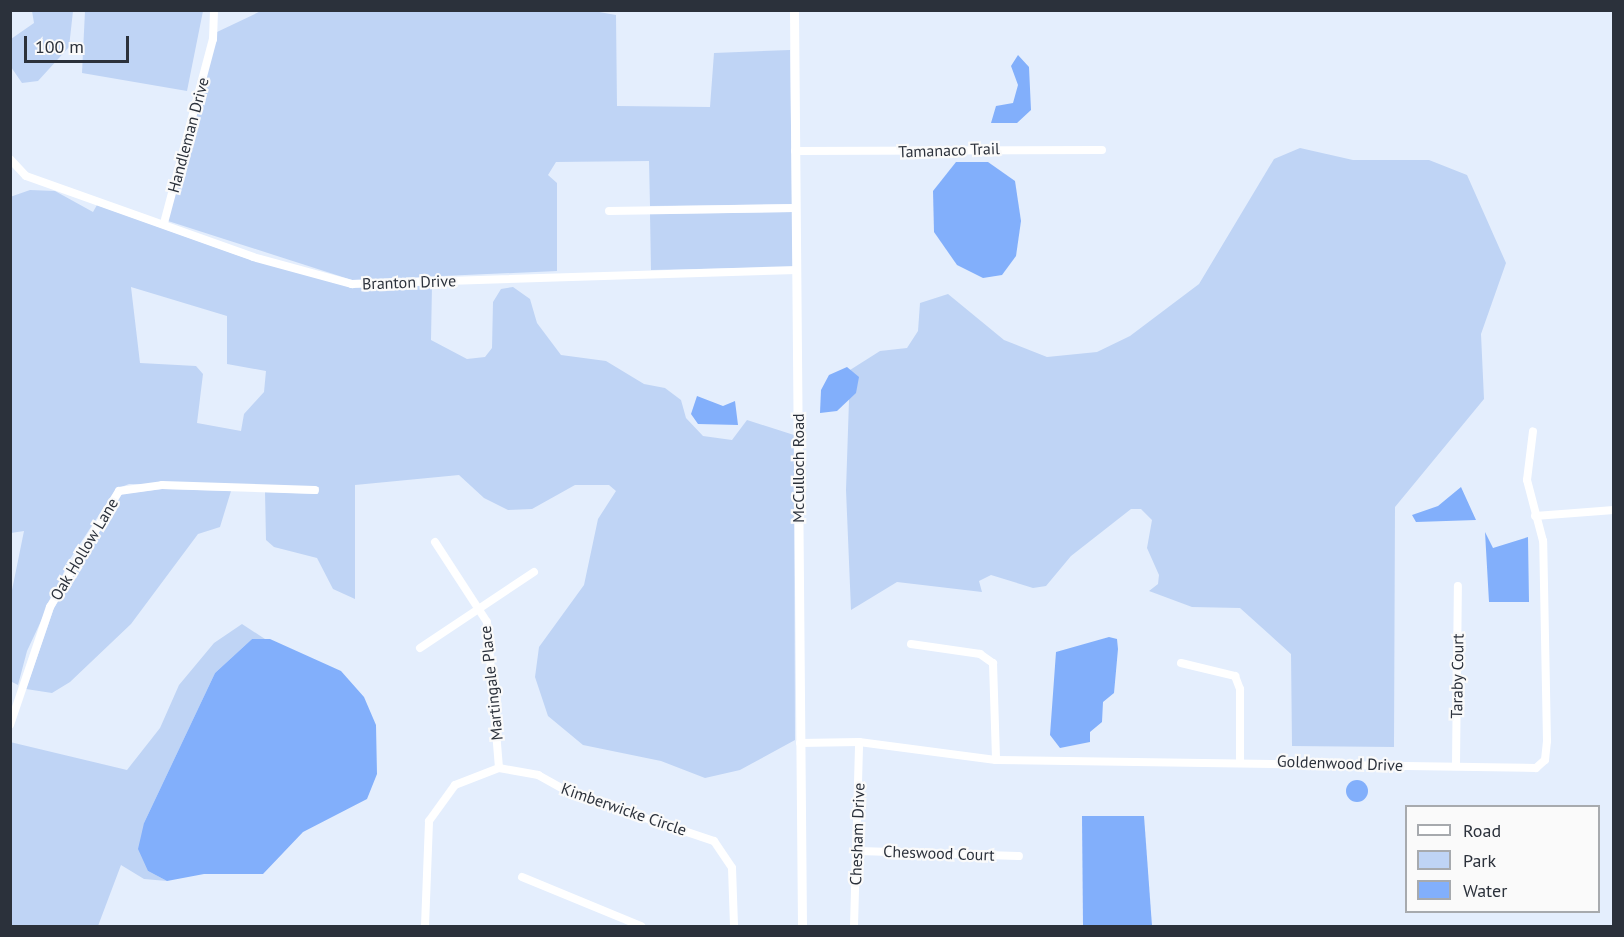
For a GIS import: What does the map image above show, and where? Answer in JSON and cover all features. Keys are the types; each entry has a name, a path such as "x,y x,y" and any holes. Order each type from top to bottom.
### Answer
{"street":[{"name":"Handleman Drive","path":"164,223 210,49 214,10"},
{"name":"McCulloch Road","path":"794,10 802,927"},
{"name":"Tamanaco Trail","path":"795,151 1102,150"},
{"name":"Branton Drive","path":"10,159 26,176 164,223 253,257 352,284 797,270"},
{"path":"609,211 796,208"},
{"name":"Goldenwood Drive","path":"800,743 859,742 996,760 1240,760 1536,768 1545,760 1543,541 1535,516 1527,470 1533,431"},
{"name":"Oak Hollow Lane","path":"10,726 50,607 119,491 162,485 315,490"},
{"path":"1535,516 1614,510"},
{"name":"Martingale Place","path":"435,542 478,608 490,636 499,768"},
{"path":"420,648 534,572"},
{"name":"Taraby Court","path":"1456,766 1458,586"},
{"path":"910,644 980,654 993,663 996,760"},
{"path":"1181,663 1235,676 1240,688 1240,760"},
{"name":"Chesham Drive","path":"854,927 859,851 859,742"},
{"path":"425,927 429,821 455,784 499,768"},
{"name":"Kimberwicke Circle","path":"499,768 538,775 571,793 714,841 732,868 734,927"},
{"name":"Cheswood Court","path":"859,851 1019,856"},
{"path":"522,877 641,927"}],"green space":[{"path":"588,10 616,15 617,106 710,107 714,53 790,50 792,204 650,206 649,161 556,162 548,175 557,183 557,271 352,280 168,221 217,32 261,11"},
{"path":"32,11 73,11 69,47 38,81 22,83 11,67 11,39 34,23"},
{"path":"85,11 203,11 187,91 82,73"},
{"path":"1300,148 1353,160 1429,160 1467,175 1506,263 1481,334 1484,399 1395,507 1394,747 1292,746 1291,654 1240,608 1192,607 1149,591 1158,584 1159,575 1147,548 1152,520 1141,509 1131,509 1071,556 1046,586 1033,588 991,575 979,581 982,592 897,582 851,610 846,490 850,370 880,351 907,348 918,331 920,303 948,294 1004,340 1047,357 1097,352 1130,336 1199,284 1274,159"},
{"path":"30,190 55,191 93,212 97,205 251,260 350,287 432,285 431,340 467,359 485,357 492,348 493,302 501,289 513,287 530,299 537,323 561,355 606,361 644,384 665,388 681,400 686,418 703,436 732,440 747,420 794,435 795,740 740,770 705,778 661,761 583,745 548,716 535,677 539,647 584,585 598,519 616,491 609,485 575,485 532,509 508,510 484,498 459,475 355,485 355,599 333,589 317,558 274,547 266,540 265,492 318,494 319,487 129,484 116,489 70,559 27,651 18,685 12,682 11,595 24,531 11,533 10,197","holes":["131,287 227,316 227,364 266,371 264,392 244,414 241,431 197,423 203,374 196,366 140,363"]},
{"path":"792,212 793,267 651,270 650,214"},
{"path":"162,489 231,491 220,527 198,534 131,624 70,682 52,693 26,689 54,608 122,494"},
{"path":"242,624 265,639 252,639 215,673 144,823 148,871 167,881 144,879 121,865 98,926 11,926 10,742 127,770 160,728 179,685 214,643"}],"water":[{"path":"1018,55 1029,67 1031,110 1017,123 991,123 996,106 1013,103 1018,85 1011,66"},
{"path":"956,162 988,162 1015,181 1021,221 1016,256 1002,275 983,278 957,265 934,232 933,191"},
{"path":"847,367 859,377 856,393 837,411 820,413 821,390 829,375"},
{"path":"697,396 723,406 735,401 738,425 698,424 691,414"},
{"path":"1461,487 1476,520 1416,522 1412,515 1438,506"},
{"path":"1485,532 1493,548 1528,537 1529,602 1489,602"},
{"path":"1109,637 1117,639 1118,649 1114,693 1103,702 1102,722 1090,732 1090,742 1060,748 1050,735 1056,652"},
{"path":"252,639 270,639 341,671 364,697 376,725 377,774 367,799 303,832 263,874 204,874 167,881 148,871 138,849 144,823 215,673"},
{"path":"1357,780 1367,787 1368,791 1361,801 1357,802 1347,795 1346,791 1353,781"},
{"path":"1082,816 1144,816 1152,926 1083,926"}]}
